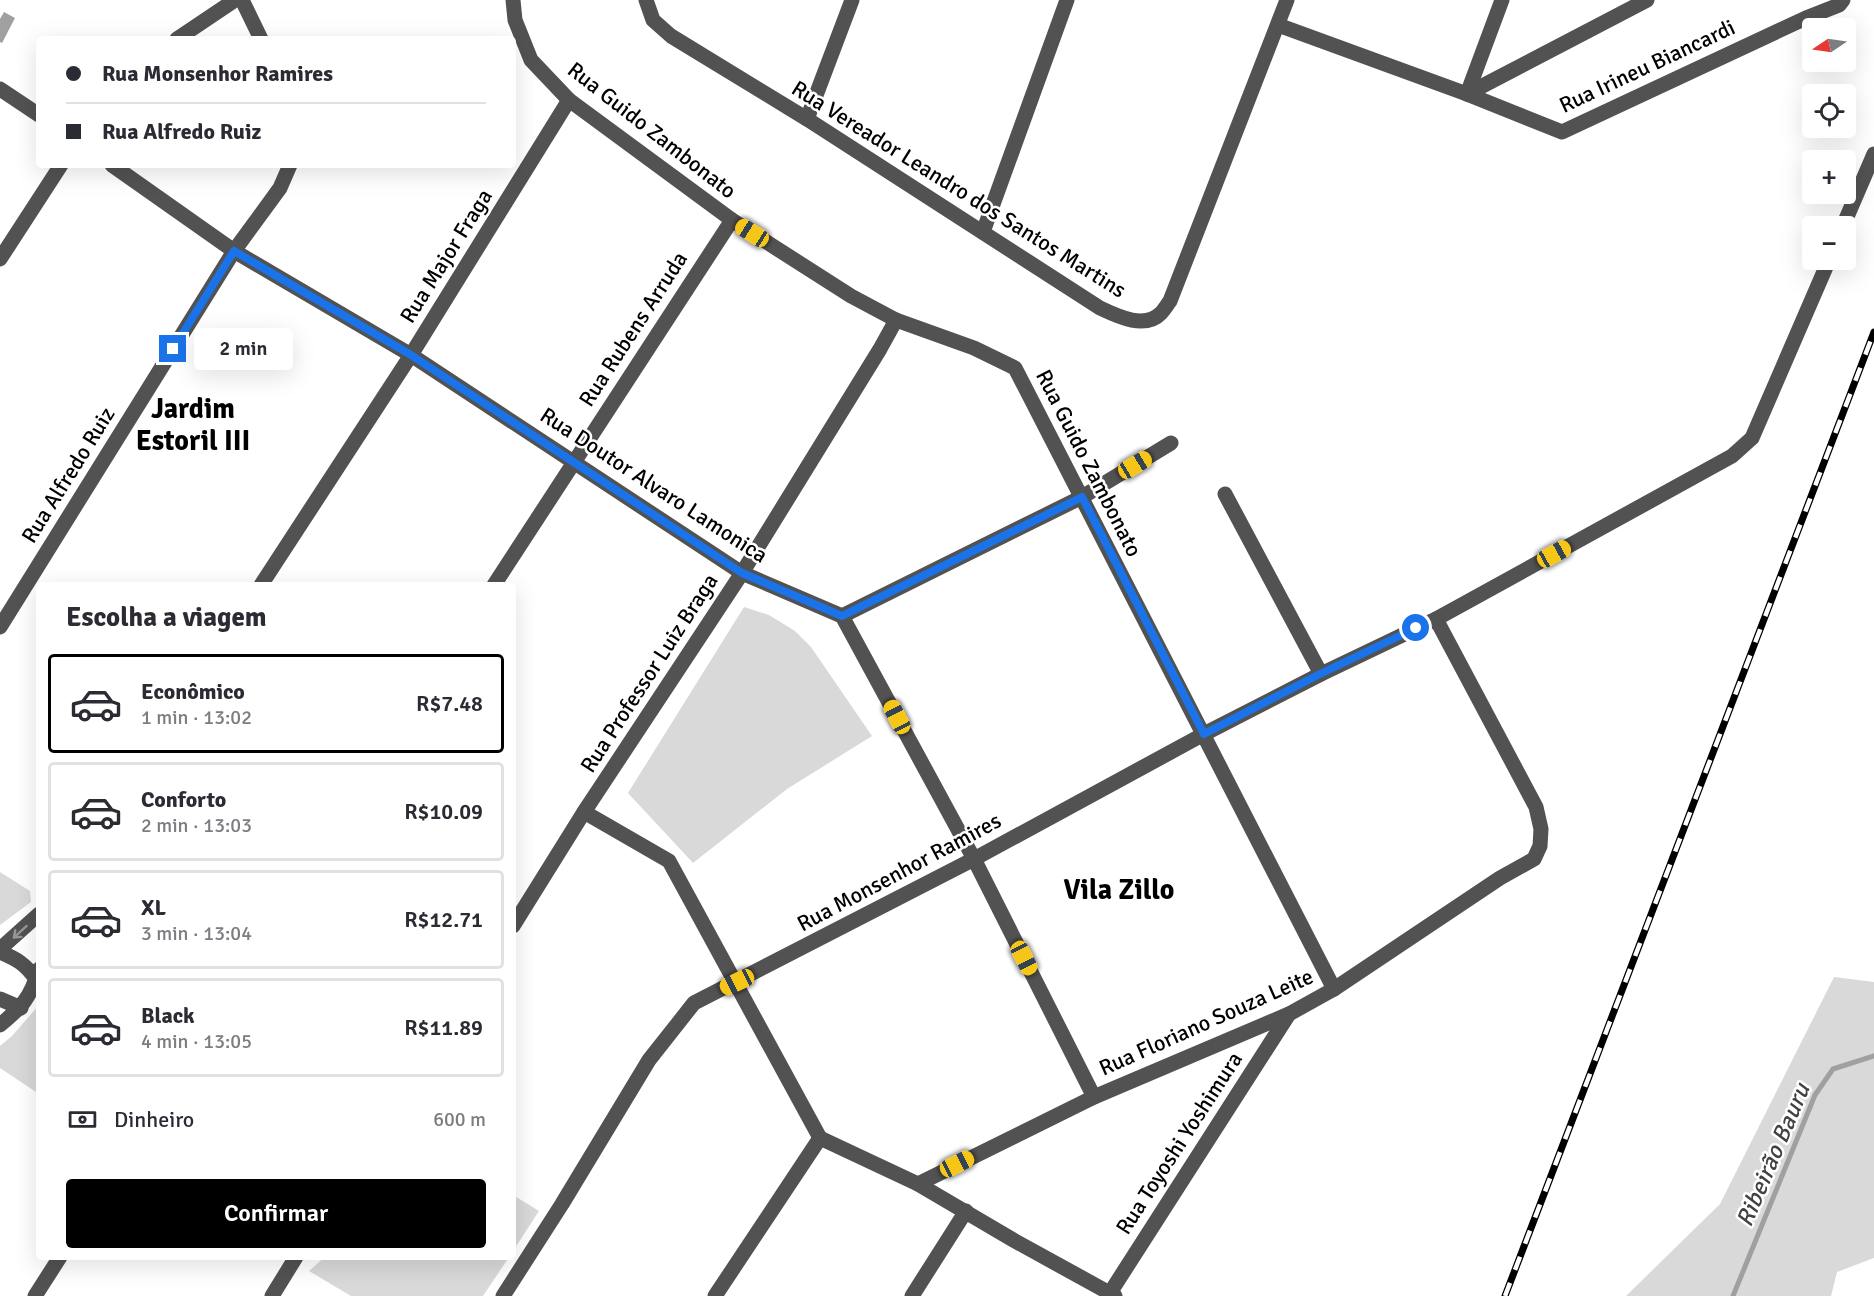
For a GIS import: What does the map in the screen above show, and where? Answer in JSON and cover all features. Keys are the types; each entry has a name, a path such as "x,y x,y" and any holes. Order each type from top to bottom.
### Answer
{"street":[{"path":"181,36 235,0"},
{"path":"242,0 260,36"},
{"name":"Rua Guido Zambonato","path":"513,0 515,20 531,60 569,100 732,220 851,296 896,320 974,348 1015,368 1334,989"},
{"name":"Rua Vereador Leandro dos Santos Martins","path":"646,0 653,20 671,36 807,119 1100,308 1121,318 1140,322 1159,316 1170,301 1287,0"},
{"path":"807,119 852,0"},
{"path":"983,232 1067,0"},
{"path":"1467,94 1502,0"},
{"path":"1467,94 1647,0"},
{"name":"Rua Irineu Biancardi","path":"1278,25 1467,94 1562,132 1806,18 1839,5 1843,0"},
{"path":"0,89 36,113"},
{"name":"Rua Major Fraga","path":"263,582 411,355 569,100"},
{"path":"1847,216 1874,154"},
{"path":"0,259 59,168"},
{"name":"Rua Doutor Alvaro Lamonica","path":"116,168 234,251 411,355 742,573 842,616"},
{"name":"Rua Alfredo Ruiz","path":"0,627 234,251 280,188 289,168"},
{"name":"Rua Rubens Arruda","path":"496,582 732,220"},
{"name":"Rua Monsenhor Ramires","path":"503,1296 649,1060 694,1003 974,859 1204,734 1320,674 1436,619 1732,456 1752,438 1825,270"},
{"name":"Rua Professor Luiz Braga","path":"516,921 584,812 742,573 896,320"},
{"path":"1094,1097 974,859 842,616 1082,497 1171,443"},
{"path":"1225,494 1320,674"},
{"name":"Rua Floriano Souza Leite","path":"918,1184 1094,1097 1288,1014 1334,989 1500,878 1534,859 1540,846 1541,829 1536,807 1436,619"},
{"path":"584,812 669,861 820,1138 918,1184 1111,1295"},
{"path":"36,917 0,951 36,973"},
{"path":"0,1025 21,1008 31,994 36,980"},
{"path":"0,999 21,1008"},
{"name":"Rua Toyoshi Yoshimura","path":"1111,1295 1288,1014"},
{"path":"715,1296 820,1138"},
{"path":"912,1296 966,1211"},
{"path":"35,1296 58,1260"},
{"path":"272,1296 295,1260"}],"shaded area":[{"path":"4,12 15,18 2,43 0,42 0,19"},
{"path":"744,607 769,615 795,631 811,647 872,736 787,789 693,863 628,793"},
{"path":"0,872 30,891 31,902 0,925"},
{"path":"1834,977 1874,982 1874,1258 1837,1272 1831,1296 1626,1296 1720,1204"},
{"path":"36,1008 36,1092 0,1068 0,1046"},
{"path":"516,1197 539,1211 516,1246"},
{"path":"322,1260 507,1260 483,1296 351,1296 309,1271"}],"waterway":[{"name":"Ribeirão Bauru","path":"1733,1296 1815,1095 1833,1069 1874,1056"}],"railway":[{"path":"1505,1296 1874,332"}],"district":[{"name":"Jardim Estoril III","path":"193,425"},
{"name":"Vila Zillo","path":"1119,890"}],"route":[{"path":"173,349 234,251 411,355 742,573 842,616 1082,497 1204,734 1416,628"}]}
